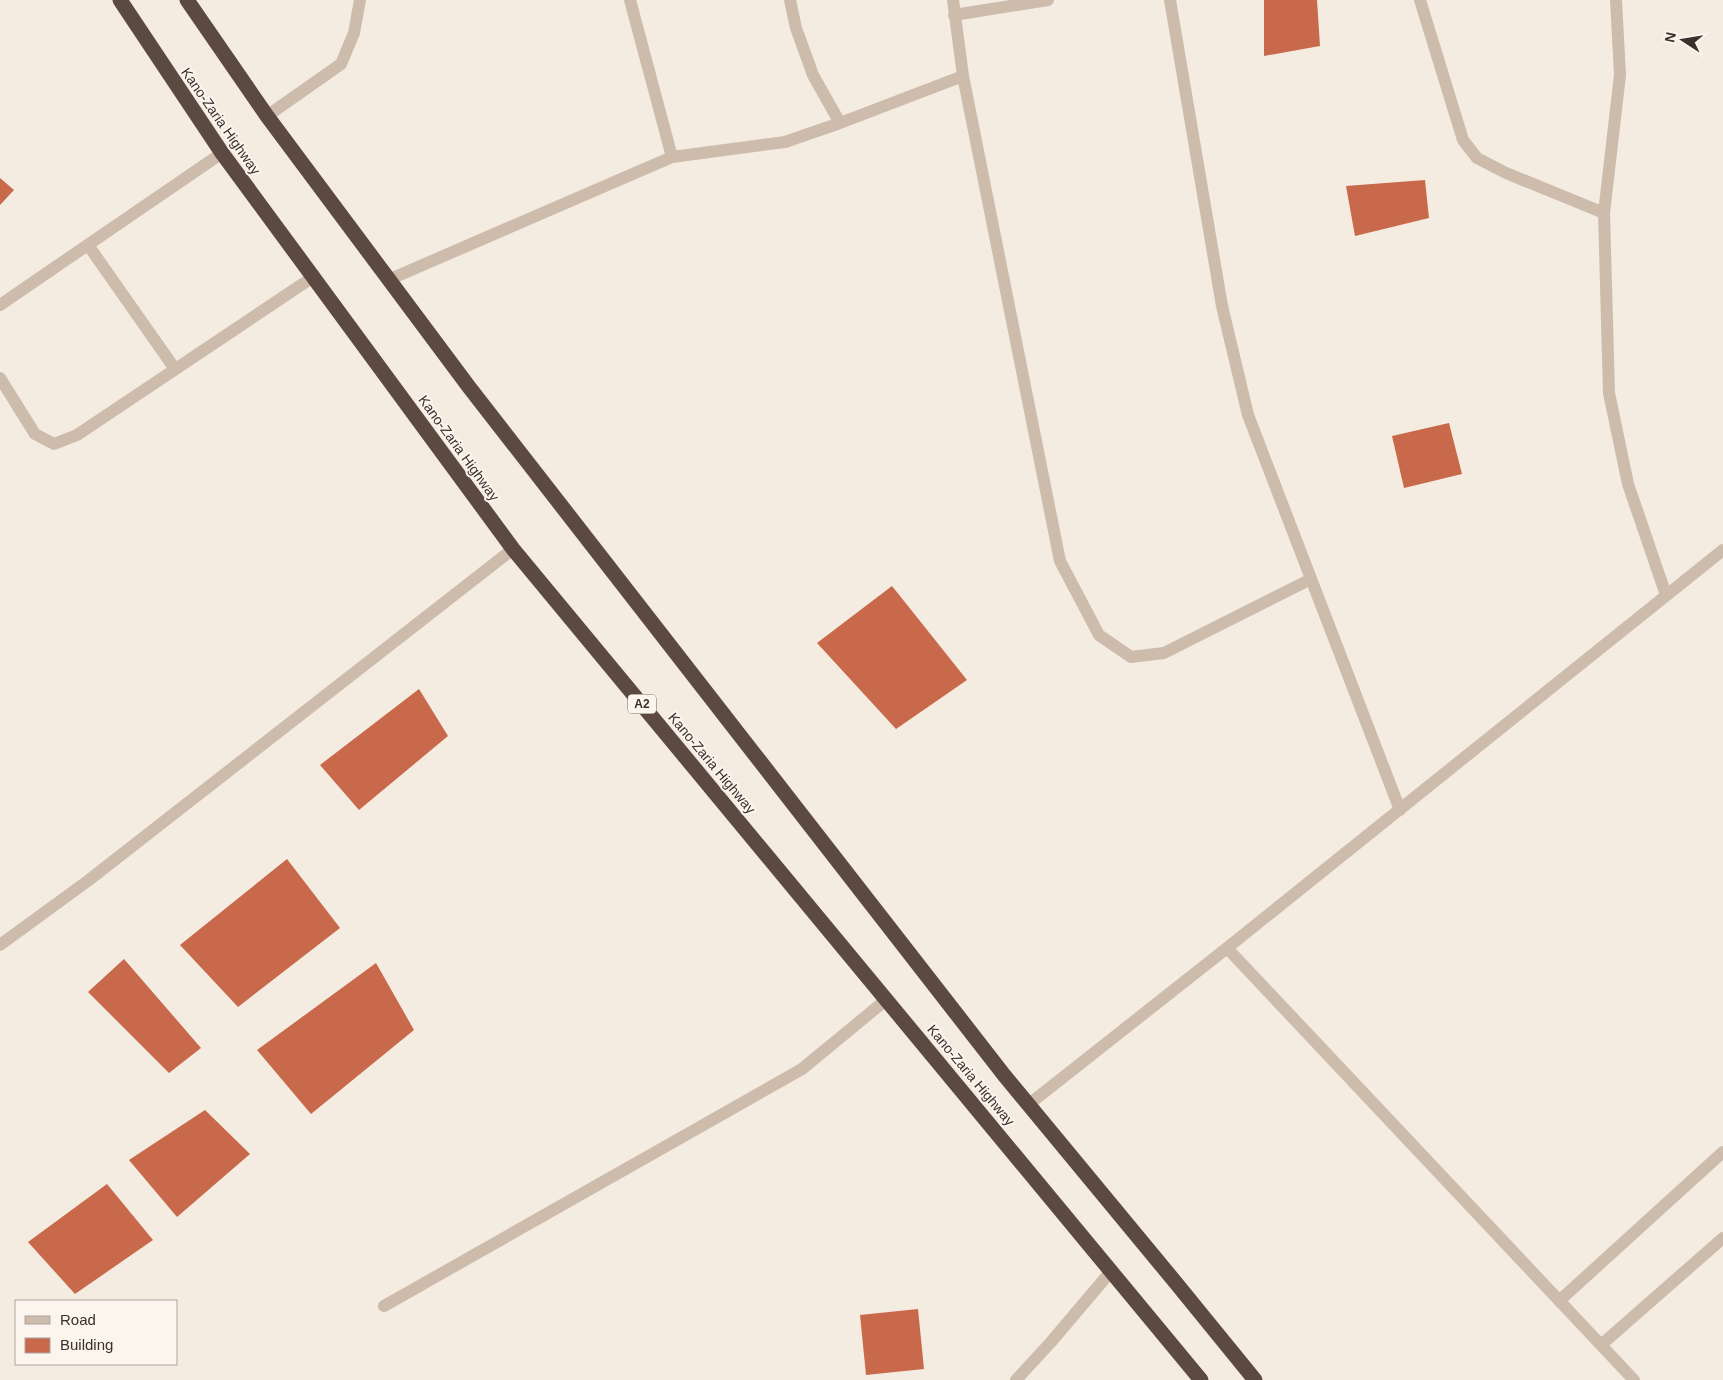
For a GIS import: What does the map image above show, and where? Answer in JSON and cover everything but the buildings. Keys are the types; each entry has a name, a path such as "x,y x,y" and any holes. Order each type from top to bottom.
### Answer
{"highway":[{"name":"Kano-Zaria Highway","path":"120,0 222,152 513,549 1112,1270 1201,1380"},
{"name":"Kano-Zaria Highway","path":"187,0 267,116 469,387 1004,1075 1255,1380"}],"street":[{"path":"267,116 341,64 354,33 360,0"},
{"path":"630,0 672,157"},
{"path":"790,0 796,28 813,75 840,123"},
{"path":"953,0 963,76 1060,562 1099,635 1131,657 1164,653 1311,579"},
{"path":"954,15 1048,0"},
{"path":"1170,0 1222,306 1248,415 1400,810"},
{"path":"1420,0 1463,140 1477,158 1506,173 1604,213"},
{"path":"1616,0 1620,75 1604,213 1609,393 1628,484 1666,595"},
{"path":"388,280 672,157 785,142 963,76"},
{"path":"0,305 222,152"},
{"path":"88,245 175,369"},
{"path":"0,378 35,434 54,444 77,435 313,277"},
{"path":"0,945 89,880 513,549"},
{"path":"1028,1105 1400,810 1723,550"},
{"path":"1227,948 1634,1380"},
{"path":"384,1306 802,1069 887,999"},
{"path":"1559,1301 1723,1152"},
{"path":"1601,1345 1723,1238"},
{"path":"1016,1380 1112,1270"}]}
